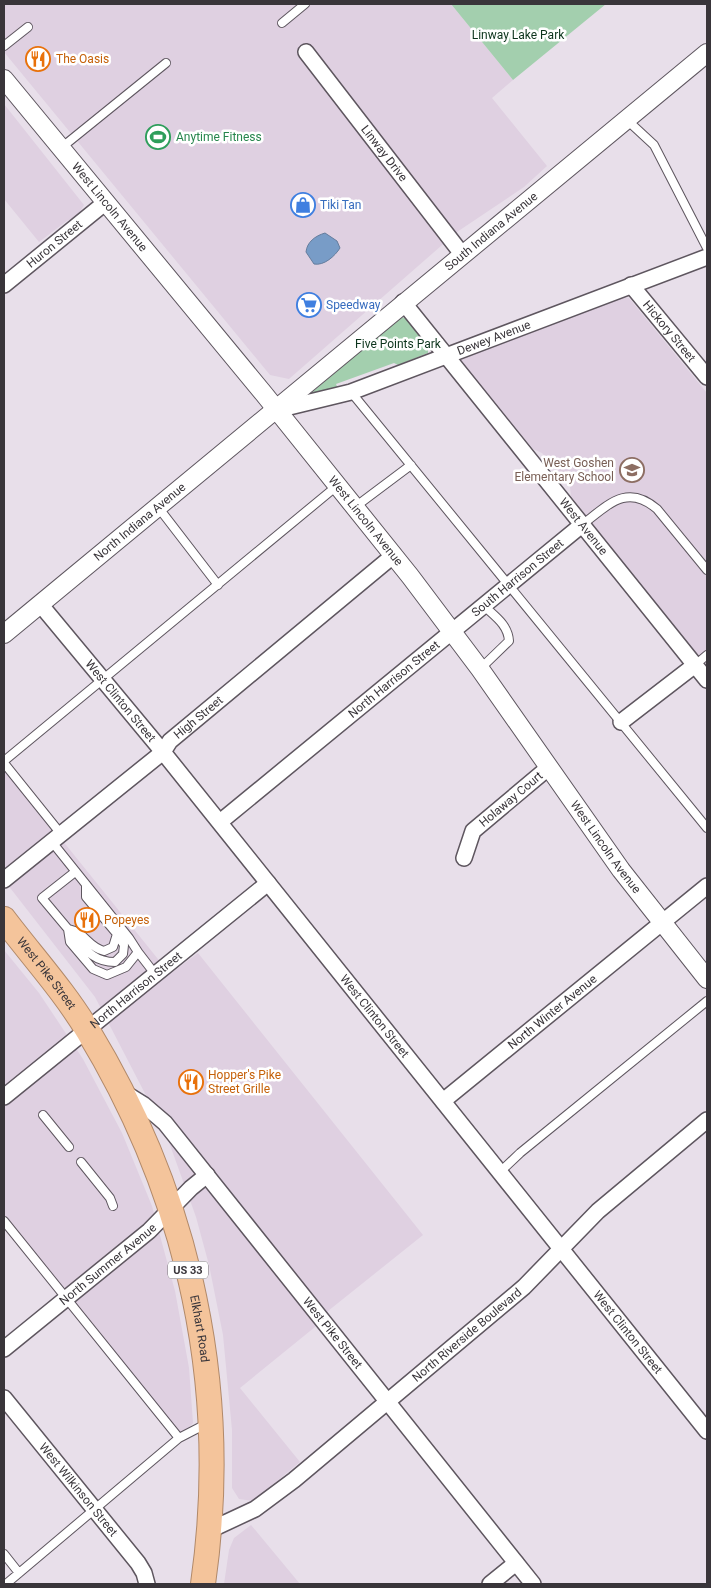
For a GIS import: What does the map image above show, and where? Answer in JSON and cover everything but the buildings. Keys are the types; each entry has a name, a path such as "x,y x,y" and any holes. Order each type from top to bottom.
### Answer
{"highway":[{"name":"West Pike Street","path":"4,919 87,1029"},
{"name":"Elkhart Road","path":"87,1029 123,1092 154,1162 194,1293 207,1367 212,1420 210,1530"},
{"name":"US 33","path":"203,1584 210,1530"}],"street":[{"name":"Linway Drive","path":"306,52 462,254"},
{"name":"South Indiana Avenue","path":"277,410 403,302 707,53"},
{"name":"West Lincoln Avenue","path":"4,79 394,555 480,669 548,768 662,923 707,978"},
{"name":"Huron Street","path":"4,285 106,202"},
{"name":"Dewey Avenue","path":"277,410 322,401 351,392 445,354 707,257"},
{"name":"Hickory Street","path":"631,285 707,377"},
{"name":"West Avenue","path":"403,302 707,680"},
{"name":"North Indiana Avenue","path":"4,634 277,410"},
{"name":"South Harrison Street","path":"452,631 583,524"},
{"name":"High Street","path":"4,880 162,752 170,741 394,555"},
{"name":"West Clinton Street","path":"40,604 220,822 707,1431"},
{"name":"North Harrison Street","path":"220,822 452,631"},
{"path":"622,722 695,665"},
{"name":"Holaway Court","path":"464,858 473,831 548,768"},
{"name":"North Harrison Street","path":"4,1097 268,883"},
{"name":"North Winter Avenue","path":"443,1101 707,886"},
{"name":"West Pike Street","path":"123,1092 144,1105 165,1123 533,1584"},
{"name":"North Riverside Boulevard","path":"210,1530 246,1513 269,1499 387,1402 524,1287 598,1211 707,1120"},
{"name":"North Summer Avenue","path":"4,1349 149,1231 207,1175"},
{"name":"West Wilkinson Street","path":"4,1398 138,1563 148,1584"},
{"path":"490,1584 516,1563"}],"lane":[{"path":"282,22 306,4"},
{"path":"4,46 28,27"},
{"path":"61,148 166,63"},
{"path":"626,120 654,145 707,248"},
{"path":"351,392 707,828"},
{"path":"355,507 411,465"},
{"path":"155,974 129,938 75,872 56,838 4,762 338,485"},
{"path":"583,524 612,501 635,496 647,500 657,509 707,570"},
{"path":"158,507 218,585"},
{"path":"480,669 509,640 509,632 503,623 482,605"},
{"path":"695,665 707,655"},
{"path":"75,872 42,898 94,958 105,962 115,962 123,954 124,945 86,898 86,885"},
{"path":"68,929 79,931 94,949 104,952 113,947 117,934"},
{"path":"68,929 70,942 93,969 107,975 126,967 138,952"},
{"path":"500,1172 520,1153 707,1001"},
{"path":"43,1115 69,1147"},
{"path":"81,1162 110,1198 113,1206"},
{"path":"4,1221 179,1438"},
{"path":"6,1584 179,1438 212,1420"},
{"path":"4,1554 19,1573"}],"shaded area":[{"path":"4,4 451,4 513,80 492,98 547,166 524,187 457,232 289,379 270,375 4,52"},
{"path":"4,104 84,205 75,220 68,220 39,242 4,199"},
{"name":"West Goshen Elementary School","path":"622,297 629,298 707,393 707,662 695,652 600,534 571,496 570,487 542,453 533,449 461,361 461,358"},
{"path":"4,768 170,974 198,953 423,1235 328,1311 315,1327 240,1388 300,1462 253,1501 239,1499 232,1488 232,1430 223,1335 209,1265 196,1217 166,1134 95,997 4,880"},
{"path":"4,950 39,993 83,1059 122,1133 152,1206 175,1291 189,1368 193,1423 182,1435 4,1216"},
{"path":"251,1525 300,1584 224,1584 229,1550 234,1538"}],"green space":[{"name":"Linway Lake Park","path":"451,4 606,4 513,80"},
{"name":"Five Points Park","path":"400,317 406,318 428,345 428,353 398,365 394,363 336,384 339,391 310,394"}],"water":[{"path":"325,233 337,241 340,248 329,260 314,264 306,252 308,245 312,240"}],"place":[{"name":"The Oasis","path":"38,59"},
{"name":"Anytime Fitness","path":"158,137"},
{"name":"Tiki Tan","path":"303,205"},
{"name":"Speedway","path":"309,305"},
{"name":"West Goshen Elementary School","path":"632,470"},
{"name":"Popeyes","path":"87,920"},
{"name":"Hopper's Pike Street Grille","path":"191,1082"}]}
